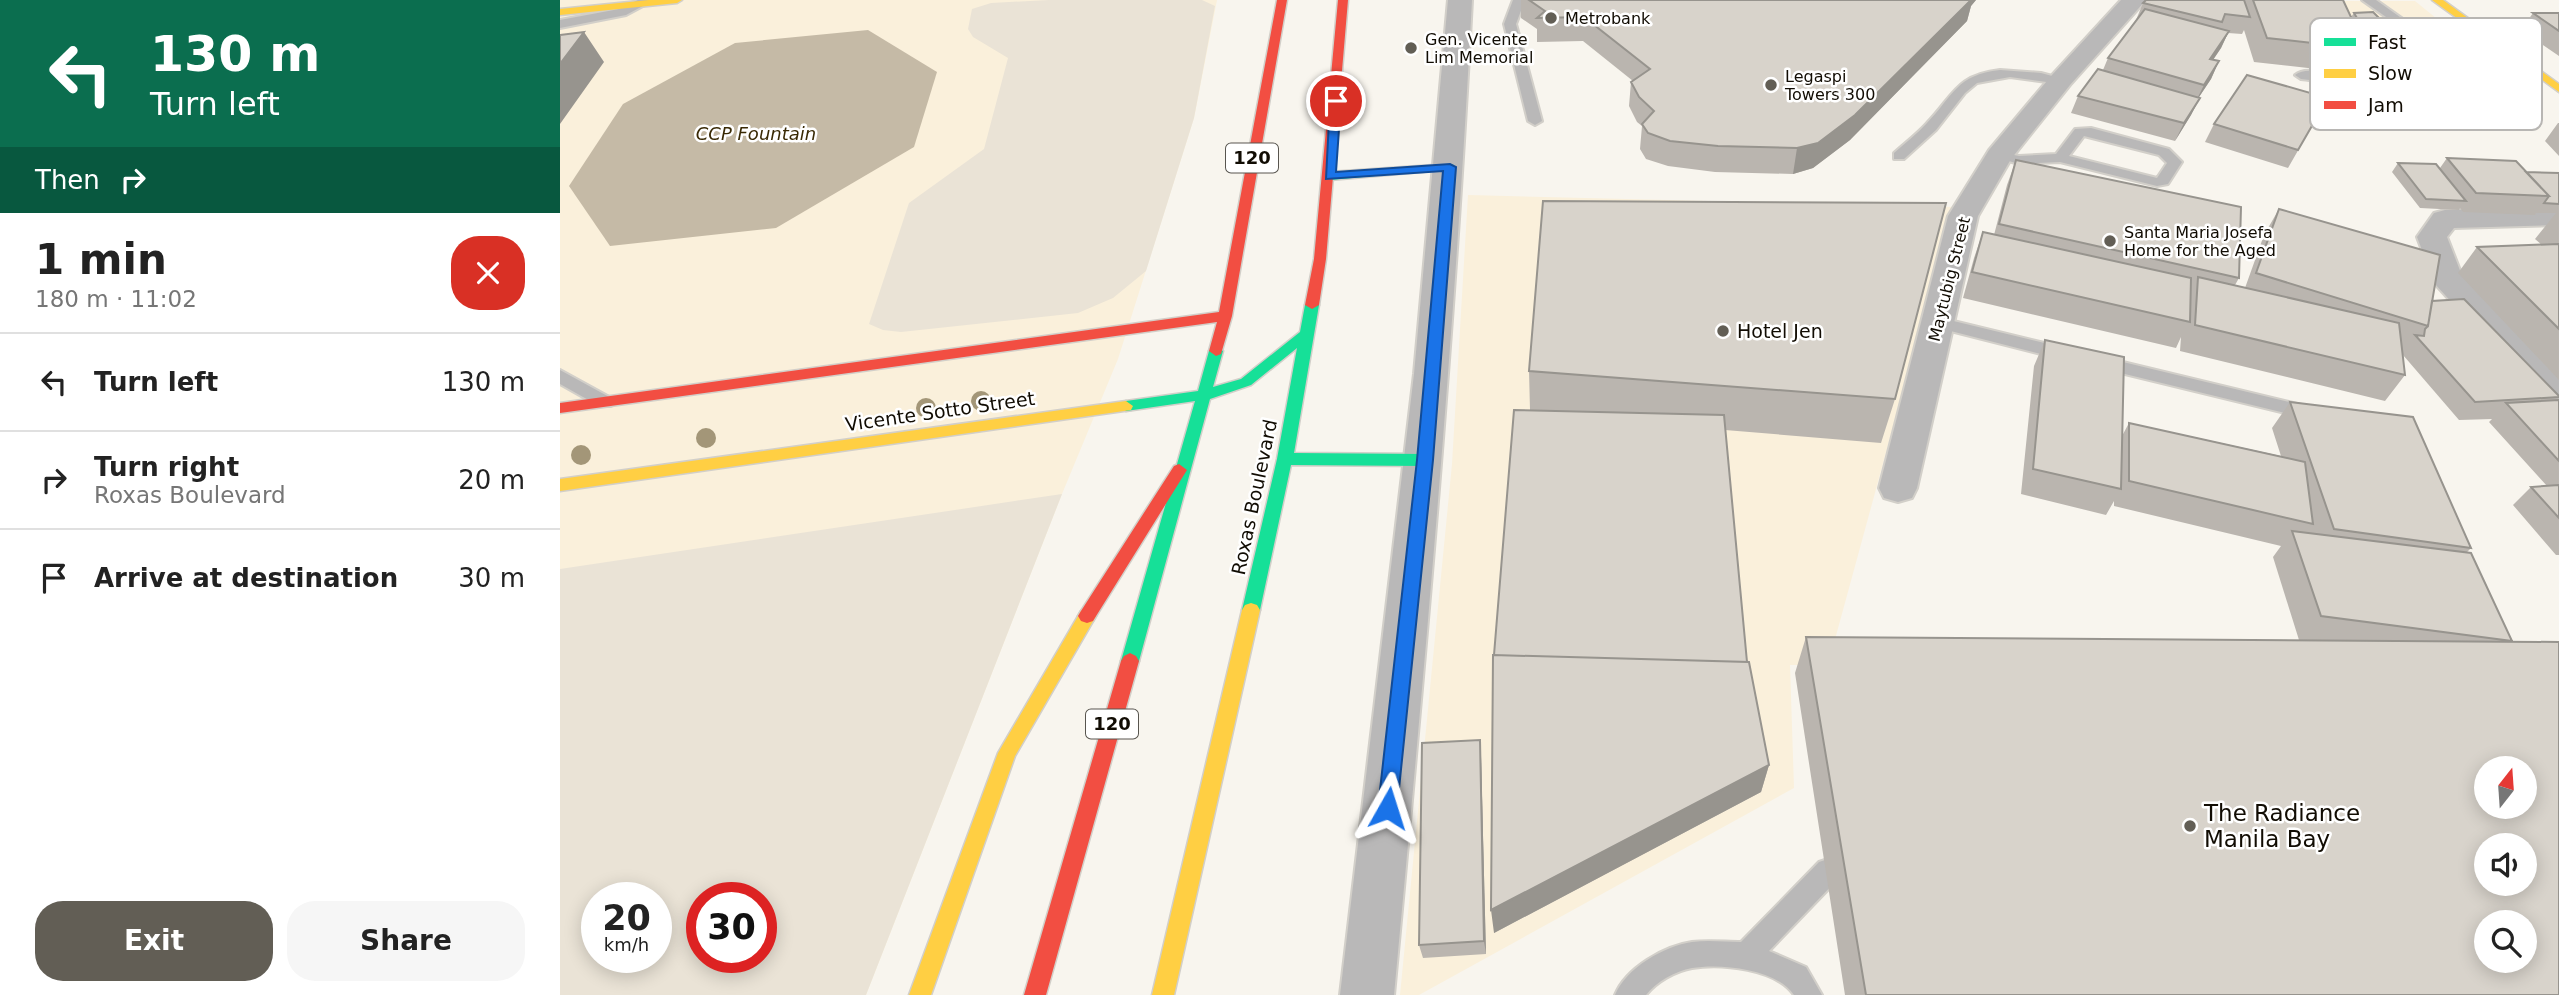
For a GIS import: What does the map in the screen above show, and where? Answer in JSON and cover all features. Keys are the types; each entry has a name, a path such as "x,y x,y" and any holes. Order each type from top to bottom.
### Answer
{"main road":[{"path":"560,12 677,0"},
{"name":"120","path":"1035,995 1189,453 1225,316 1282,0"},
{"name":"Roxas Boulevard","path":"1163,995 1285,459 1308,333 1330,176 1343,0"},
{"path":"2437,0 2461,18"},
{"path":"2542,76 2559,89"},
{"path":"1330,176 1450,167"},
{"path":"560,408 1225,316"},
{"name":"Vicente Sotto Street","path":"560,485 1205,395 1246,382 1308,333"},
{"path":"920,995 1007,753 1111,575 1189,453"},
{"path":"1285,459 1425,460"}],"street":[{"path":"1367,995 1425,460 1450,167 1460,0"},
{"name":"Maytubig Street","path":"1898,488 1963,216 1999,156 2061,80 2134,0"},
{"path":"2559,216 2445,219 2432,237 2446,276 2559,397"}],"lane":[{"path":"1520,0 1510,24 1535,121"},
{"path":"2319,0 2329,18"},
{"path":"2368,0 2393,18"},
{"path":"560,24 609,15 647,1"},
{"path":"1899,156 1934,124 1958,92 1977,77 1997,73 2061,80"},
{"path":"2301,75 2310,76"},
{"path":"1999,156 2019,160 2060,158 2157,182 2163,181 2175,162 2164,152 2091,132 2080,132 2060,158"},
{"path":"1937,322 2324,416"},
{"path":"560,376 605,402"},
{"path":"1747,955 1828,871"},
{"path":"1628,995 1646,974 1691,955 1747,955 1797,976 1809,995"}],"shaded area":[{"path":"560,0 1217,0 1194,118 1118,359 1062,494 866,995 560,995"},
{"path":"1049,0 1202,0 1215,6 1194,118 1146,271 1113,298 1078,313 901,332 883,330 869,324 909,203 984,149 1008,58 973,37 968,29 972,9 991,3"},
{"path":"2327,1 2415,1 2436,18 2337,18"},
{"path":"1468,195 1953,207 1828,665 1790,665 1794,788 1419,995 1400,995 1452,464"},
{"path":"1062,494 866,995 560,995 560,569"}],"water":[{"name":"CCP Fountain","path":"868,30 937,72 914,147 776,228 610,246 569,186 623,104 735,43"}],"building":[{"name":"Legaspi Towers 300","path":"1529,0 1971,0 1855,115 1818,143 1797,148 1718,146 1670,141 1648,133 1642,124 1654,111 1639,97 1631,82 1650,69 1584,17 1537,18 1545,11"},
{"path":"2146,0 2244,0 2250,17 2225,14 2222,22 2143,3"},
{"path":"2253,0 2343,0 2351,18 2310,18 2310,43 2267,38"},
{"path":"2145,9 2229,31 2210,59 2219,61 2204,85 2108,58"},
{"path":"2373,12 2379,18 2357,18 2354,13"},
{"path":"2533,13 2559,13 2559,31 2542,18"},
{"path":"584,32 560,64 560,35"},
{"path":"2098,69 2200,98 2184,123 2078,96"},
{"path":"2247,75 2310,93 2310,129 2298,150 2214,124"},
{"path":"2447,158 2516,161 2549,196 2476,193"},
{"path":"2016,160 2241,207 2239,278 1999,224"},
{"path":"2398,163 2436,164 2466,201 2426,199"},
{"path":"2526,172 2559,173 2559,204 2544,203 2549,196"},
{"name":"Hotel Jen","path":"1543,201 1946,203 1895,399 1529,371"},
{"path":"2279,209 2440,255 2428,326 2256,273"},
{"path":"1983,232 2191,278 2190,322 1972,272"},
{"path":"2559,244 2559,329 2477,247"},
{"path":"2198,277 2399,323 2405,375 2195,325"},
{"path":"2464,299 2559,397 2475,402 2415,335 2424,336 2432,301"},
{"path":"2045,340 2124,357 2121,489 2033,469"},
{"path":"2559,400 2559,461 2506,403"},
{"path":"2290,402 2413,417 2471,548 2334,529"},
{"path":"1514,410 1724,415 1747,662 1494,655"},
{"path":"2129,423 2305,462 2313,524 2129,481"},
{"path":"2559,485 2559,518 2531,487"},
{"path":"2292,531 2471,553 2512,641 2321,616"},
{"name":"The Radiance Manila Bay","path":"1806,637 2559,642 2559,995 1866,995"},
{"path":"1493,655 1749,662 1769,765 1491,910"},
{"path":"1480,740 1484,941 1419,945 1422,743"}],"traffic: fast":[{"path":"1330,176 1450,167"},
{"path":"1251,610 1285,459 1312,305"},
{"path":"1126,406 1205,395 1246,382 1308,333"},
{"path":"1130,661 1216,351"},
{"path":"1285,459 1425,460"}],"traffic: slow":[{"path":"560,12 677,0"},
{"path":"2437,0 2462,18"},
{"path":"2542,77 2559,89"},
{"path":"560,485 1126,406"},
{"path":"1163,995 1251,610"},
{"path":"920,995 1007,753 1087,616"}],"traffic: jam":[{"path":"1216,351 1225,316 1282,0"},
{"path":"1312,305 1320,259 1343,0"},
{"path":"560,408 1225,316"},
{"path":"1087,616 1179,470"},
{"path":"1035,995 1130,661"}],"place":[{"name":"Metrobank","path":"1551,18"},
{"name":"Gen. Vicente Lim Memorial","path":"1411,48"},
{"name":"Legaspi Towers 300","path":"1771,85"},
{"name":"Santa Maria Josefa Home for the Aged","path":"2110,241"},
{"name":"Hotel Jen","path":"1723,331"},
{"name":"The Radiance Manila Bay","path":"2190,826"}],"route":[{"path":"1336,101 1330,176 1450,167 1425,460 1388,808"}]}
